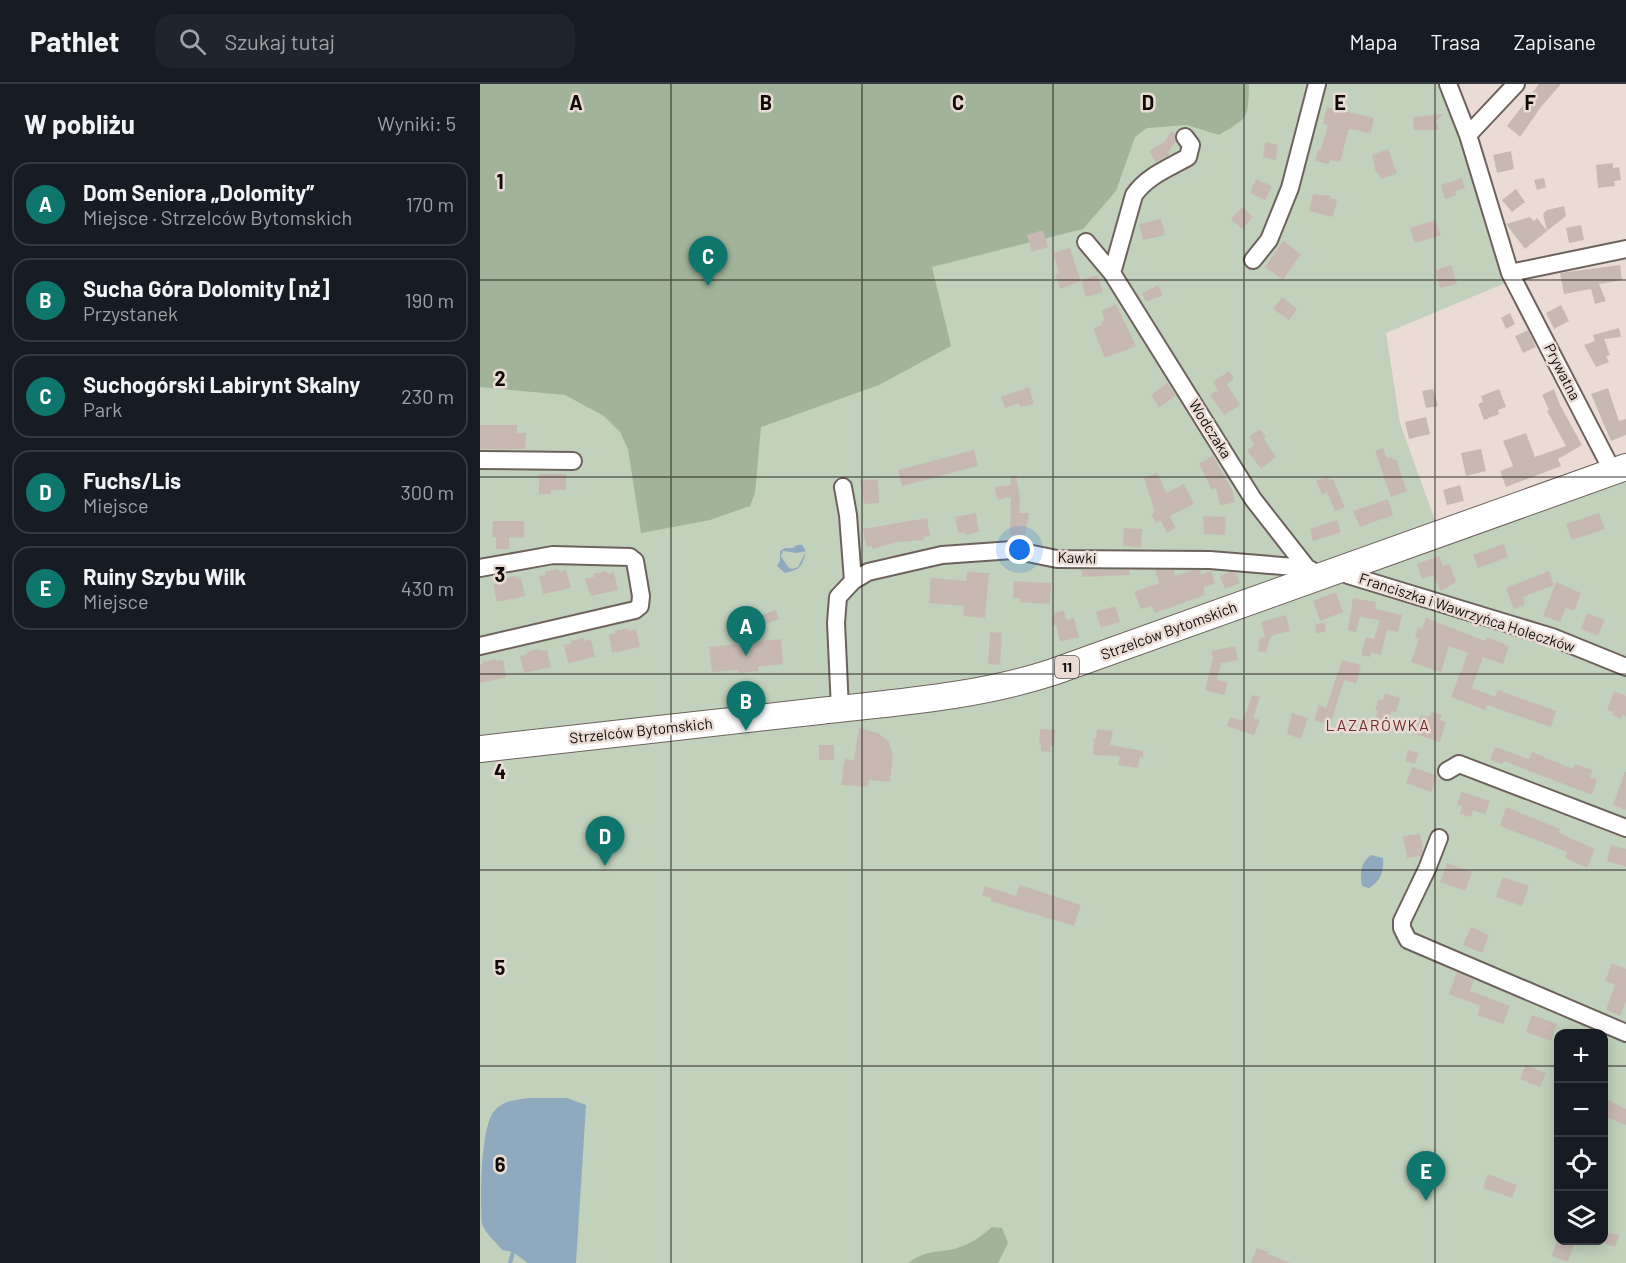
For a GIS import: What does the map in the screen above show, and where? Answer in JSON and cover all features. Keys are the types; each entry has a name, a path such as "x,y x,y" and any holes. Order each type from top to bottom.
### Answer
{"highway":[{"name":"Strzelców Bytomskich","path":"480,749 970,694 1029,680 1312,572 1344,569 1619,470"}],"street":[{"path":"1253,260 1269,240 1290,188 1317,84"},
{"name":"Prywatna","path":"1448,84 1468,135 1510,273 1619,470"},
{"path":"1468,135 1516,84"},
{"path":"1112,273 1134,195 1149,178 1188,157 1191,145 1185,136"},
{"name":"Wodczaka","path":"1086,242 1112,273 1253,499 1312,572"},
{"path":"1510,273 1626,249"},
{"path":"480,460 573,461"},
{"path":"840,709 836,623 838,597 853,581 848,514 843,487"},
{"name":"Kawki","path":"853,581 868,572 942,555 1013,550 1057,559 1210,560 1312,572"},
{"path":"480,568 553,555 630,558 635,561 641,601 638,608 631,611 480,646"},
{"name":"Franciszka i Wawrzyńca Holeczków","path":"1344,569 1348,575 1552,637 1626,667"},
{"path":"1447,771 1459,764 1626,828"},
{"path":"1439,838 1402,921 1404,934 1408,940 1626,1033"}],"green space":[{"path":"480,84 1449,84 1510,281 1386,333 1400,423 1438,529 1626,476 1626,1263 480,1263"},
{"path":"480,84 1249,84 1245,116 1219,135 1187,125 1147,128 1135,137 1116,191 1083,229 932,267 951,346 879,385 761,427 755,493 750,506 710,520 641,533 628,449 620,432 604,416 565,395 480,387"},
{"path":"992,1227 1002,1228 1008,1243 998,1263 908,1263 925,1254 965,1245"}],"water":[{"path":"802,545 806,551 797,553 783,551 781,556 792,569 798,567 805,553 803,561 801,565 793,571 785,573 777,566 780,561 780,551"},
{"path":"1371,855 1383,858 1383,867 1379,879 1369,888 1362,886 1361,873 1363,865"},
{"path":"529,1098 567,1098 586,1105 576,1263 528,1263 513,1252 502,1250 482,1224 482,1165 490,1118 503,1104"}],"building":[{"path":"1539,84 1561,84 1520,137 1507,126"},
{"path":"1327,107 1374,118 1371,133 1349,129 1340,162 1330,160 1329,164 1315,161 1318,150 1321,150 1328,125 1323,124"},
{"path":"1443,114 1436,121 1439,130 1414,130 1413,117"},
{"path":"1172,131 1175,133 1176,141 1168,152 1170,155 1156,162 1149,151 1164,142"},
{"path":"1265,142 1278,145 1276,160 1263,157"},
{"path":"1388,149 1397,173 1381,179 1378,172 1376,173 1372,155"},
{"path":"1511,151 1514,169 1497,173 1493,155"},
{"path":"1613,163 1613,168 1619,167 1621,180 1614,181 1615,186 1598,188 1596,165"},
{"path":"1462,178 1465,188 1455,191 1456,195 1445,199 1441,185"},
{"path":"1544,178 1546,187 1537,190 1534,180"},
{"path":"1256,179 1272,186 1265,200 1250,193"},
{"path":"1516,189 1525,202 1512,212 1502,200"},
{"path":"1313,194 1331,196 1330,198 1337,200 1333,217 1309,211"},
{"path":"1564,206 1566,216 1547,231 1543,214 1547,210"},
{"path":"1242,207 1253,217 1242,229 1231,219"},
{"path":"1530,217 1534,221 1537,218 1547,231 1525,249 1506,224"},
{"path":"1161,219 1165,235 1143,240 1139,224"},
{"path":"1435,220 1441,235 1415,243 1410,228"},
{"path":"1581,225 1584,240 1569,243 1566,228"},
{"path":"1043,230 1048,247 1032,252 1027,235"},
{"path":"1283,241 1301,254 1283,280 1265,267"},
{"path":"1070,248 1081,281 1060,289 1055,275 1059,273 1053,253"},
{"path":"1451,265 1457,284 1440,288 1435,270"},
{"path":"1620,265 1622,280 1599,284 1606,301 1595,304 1591,289 1564,294 1560,273"},
{"path":"1098,275 1103,292 1086,297 1081,280"},
{"path":"1158,285 1163,295 1146,302 1142,293"},
{"path":"1282,297 1297,309 1289,320 1273,309"},
{"path":"1116,304 1136,346 1105,358 1093,328 1102,325 1101,322 1105,320 1101,311"},
{"path":"1561,305 1569,321 1554,329 1546,313"},
{"path":"1510,313 1515,324 1506,329 1501,318"},
{"path":"1619,328 1621,337 1604,339 1610,355 1606,356 1609,362 1596,367 1584,345 1595,341 1593,335"},
{"path":"1528,330 1536,347 1523,353 1515,336"},
{"path":"1229,371 1234,379 1227,384 1240,405 1224,415 1210,395 1218,390 1213,382"},
{"path":"1167,383 1176,396 1159,407 1151,395"},
{"path":"1029,387 1034,404 1020,407 1019,403 1005,408 1001,397"},
{"path":"1608,388 1619,421 1626,419 1626,435 1611,441 1591,394"},
{"path":"1433,389 1438,406 1426,408 1422,391"},
{"path":"1499,389 1506,407 1498,410 1499,414 1484,420 1478,404 1483,402 1481,396"},
{"path":"1554,389 1582,445 1558,459 1561,466 1506,487 1500,471 1513,466 1503,441 1526,433 1535,457 1566,446 1547,411 1549,410 1542,395"},
{"path":"1426,417 1430,434 1409,439 1405,422"},
{"path":"480,425 517,425 517,433 526,433 525,449 480,449"},
{"path":"1260,429 1276,457 1261,469 1247,450 1255,445 1249,437"},
{"path":"1383,448 1387,459 1391,457 1393,460 1396,459 1407,491 1391,497 1375,451"},
{"path":"1481,449 1486,471 1466,476 1461,453"},
{"path":"974,450 978,466 902,486 898,470"},
{"path":"1213,456 1233,492 1235,502 1220,506 1216,488 1212,490 1199,463"},
{"path":"1157,473 1166,493 1184,484 1194,504 1170,516 1176,528 1167,533 1161,521 1156,523 1151,514 1155,512 1144,478"},
{"path":"539,474 566,474 566,490 551,490 551,494 539,494"},
{"path":"1016,475 1020,499 1019,513 1029,513 1025,535 1010,535 1011,497 997,500 995,487 1011,485 1011,476"},
{"path":"1328,476 1329,480 1333,479 1345,507 1335,511 1327,492 1322,494 1316,481"},
{"path":"878,479 879,503 864,504 860,481"},
{"path":"1460,485 1464,501 1447,505 1443,490"},
{"path":"1388,499 1393,515 1360,527 1353,511"},
{"path":"976,513 979,532 965,535 965,532 958,533 955,517"},
{"path":"1599,513 1605,529 1572,540 1566,524"},
{"path":"1203,516 1226,517 1225,535 1204,534"},
{"path":"927,518 930,536 923,537 924,540 897,542 873,549 872,546 866,547 863,529"},
{"path":"1337,520 1341,532 1313,541 1310,529"},
{"path":"493,521 524,521 524,538 509,537 509,549 496,549 496,537 492,537"},
{"path":"1124,528 1142,529 1141,547 1123,546"},
{"path":"1504,544 1508,557 1478,568 1473,555"},
{"path":"1439,556 1443,566 1450,564 1456,582 1441,591 1433,575 1422,579 1417,564"},
{"path":"558,569 559,572 566,570 571,588 543,594 539,576"},
{"path":"1082,570 1129,570 1130,575 1082,577"},
{"path":"1155,570 1174,570 1175,576 1193,570 1200,570 1201,575 1211,571 1215,583 1203,588 1205,595 1155,613 1152,606 1141,609 1134,592 1159,583"},
{"path":"606,571 607,574 614,572 618,590 591,596 585,579 594,577 593,574"},
{"path":"1549,571 1554,585 1523,597 1525,605 1514,609 1506,588"},
{"path":"967,572 989,573 985,618 963,616 964,606 929,603 931,578 966,581"},
{"path":"1230,572 1236,573 1240,583 1225,589 1220,576"},
{"path":"516,576 517,579 521,578 525,596 497,602 493,584 500,583 499,580"},
{"path":"1014,581 1051,583 1050,604 1020,602 1021,598 1013,598"},
{"path":"1556,582 1581,593 1574,611 1566,608 1560,622 1543,616"},
{"path":"1336,592 1343,612 1320,621 1313,601"},
{"path":"1353,598 1376,602 1375,609 1402,615 1398,632 1387,630 1381,655 1371,652 1370,657 1361,655 1366,637 1374,639 1380,620 1360,617 1356,632 1348,630"},
{"path":"1115,606 1120,622 1101,628 1096,612"},
{"path":"776,610 779,619 758,626 755,617"},
{"path":"1063,610 1067,620 1074,618 1079,637 1060,642 1056,625 1052,626 1054,613"},
{"path":"1587,613 1605,620 1598,636 1581,629"},
{"path":"1286,615 1290,631 1271,636 1266,653 1258,651 1260,638 1265,637 1261,622"},
{"path":"1426,618 1485,641 1487,637 1509,646 1503,664 1483,657 1472,688 1495,697 1498,690 1556,711 1551,727 1487,705 1485,710 1451,697 1468,653 1449,646 1441,672 1411,662 1419,639 1415,637 1418,628 1422,629"},
{"path":"1325,623 1326,632 1316,633 1315,624"},
{"path":"628,628 629,631 636,629 640,647 612,653 609,635"},
{"path":"990,632 1002,633 1000,665 988,664"},
{"path":"584,638 584,641 591,639 595,657 568,663 564,645"},
{"path":"781,639 783,664 758,667 758,671 712,672 709,647"},
{"path":"1235,646 1238,660 1221,663 1217,680 1227,682 1225,695 1205,690 1213,658 1211,651"},
{"path":"539,649 540,651 547,650 551,667 524,673 520,656"},
{"path":"495,659 496,661 503,660 506,677 480,683 480,665 483,664 482,662"},
{"path":"1342,660 1361,665 1356,684 1344,680 1330,726 1314,720 1319,705 1326,708"},
{"path":"1614,691 1626,696 1626,716 1623,715 1621,719 1607,710"},
{"path":"1385,693 1400,698 1396,712 1392,711 1386,726 1374,722 1379,699 1383,700"},
{"path":"1252,695 1260,697 1253,718 1260,720 1254,735 1227,726 1230,717 1243,721"},
{"path":"1432,712 1442,715 1440,720 1446,722 1440,742 1415,734 1421,715 1430,717"},
{"path":"1292,713 1308,718 1301,739 1287,734"},
{"path":"859,728 878,733 889,742 893,756 890,782 869,780 868,787 841,785 845,759 854,760"},
{"path":"1040,729 1055,730 1054,746 1051,746 1050,752 1041,751"},
{"path":"1097,729 1113,731 1110,745 1143,751 1138,768 1118,765 1120,756 1093,755"},
{"path":"819,745 834,745 834,760 819,760"},
{"path":"1495,747 1529,759 1532,752 1573,769 1575,764 1593,770 1590,777 1597,780 1592,795 1504,761 1503,764 1490,760"},
{"path":"1408,750 1419,753 1415,764 1405,761"},
{"path":"1412,767 1437,776 1431,792 1406,783"},
{"path":"1626,772 1626,810 1613,805"},
{"path":"1462,792 1490,801 1485,814 1473,810 1471,817 1460,814 1462,806 1457,804"},
{"path":"1506,807 1560,829 1559,833 1595,849 1587,868 1565,858 1567,852 1500,826"},
{"path":"1420,834 1423,851 1421,856 1407,858 1403,836"},
{"path":"1611,845 1626,849 1626,867 1607,861"},
{"path":"1447,863 1472,872 1465,891 1440,882"},
{"path":"1503,877 1529,886 1522,906 1496,897"},
{"path":"1020,885 1081,905 1074,926 991,901 991,898 982,895 985,886 1016,896"},
{"path":"1471,927 1489,935 1482,953 1463,945"},
{"path":"1612,963 1626,969 1626,1001 1620,1016 1606,1010 1615,985 1605,981"},
{"path":"1457,972 1474,980 1470,991 1510,1006 1503,1024 1477,1015 1480,1006 1449,994"},
{"path":"1532,1015 1557,1024 1551,1041 1526,1032"},
{"path":"1526,1065 1546,1073 1540,1087 1520,1079"},
{"path":"1608,1100 1626,1109 1626,1125 1608,1118"},
{"path":"1488,1174 1517,1185 1512,1198 1483,1188"},
{"path":"1608,1232 1619,1236 1615,1247 1608,1244"},
{"path":"1555,1245 1573,1245 1568,1262 1552,1256"},
{"path":"1257,1248 1268,1254 1290,1263 1251,1263"}],"waterway":[{"path":"510,1263 513,1252"}],"place":[{"name":"Suchogórski Labirynt Skalny","path":"708,286"},
{"name":"Dom Seniora „Dolomity”","path":"746,656"},
{"name":"Sucha Góra Dolomity [nż]","path":"746,731"},
{"name":"Fuchs/Lis","path":"605,866"},
{"name":"Ruiny Szybu Wilk","path":"1426,1201"}],"district":[{"name":"LAZARÓWKA","path":"1378,725"}]}
